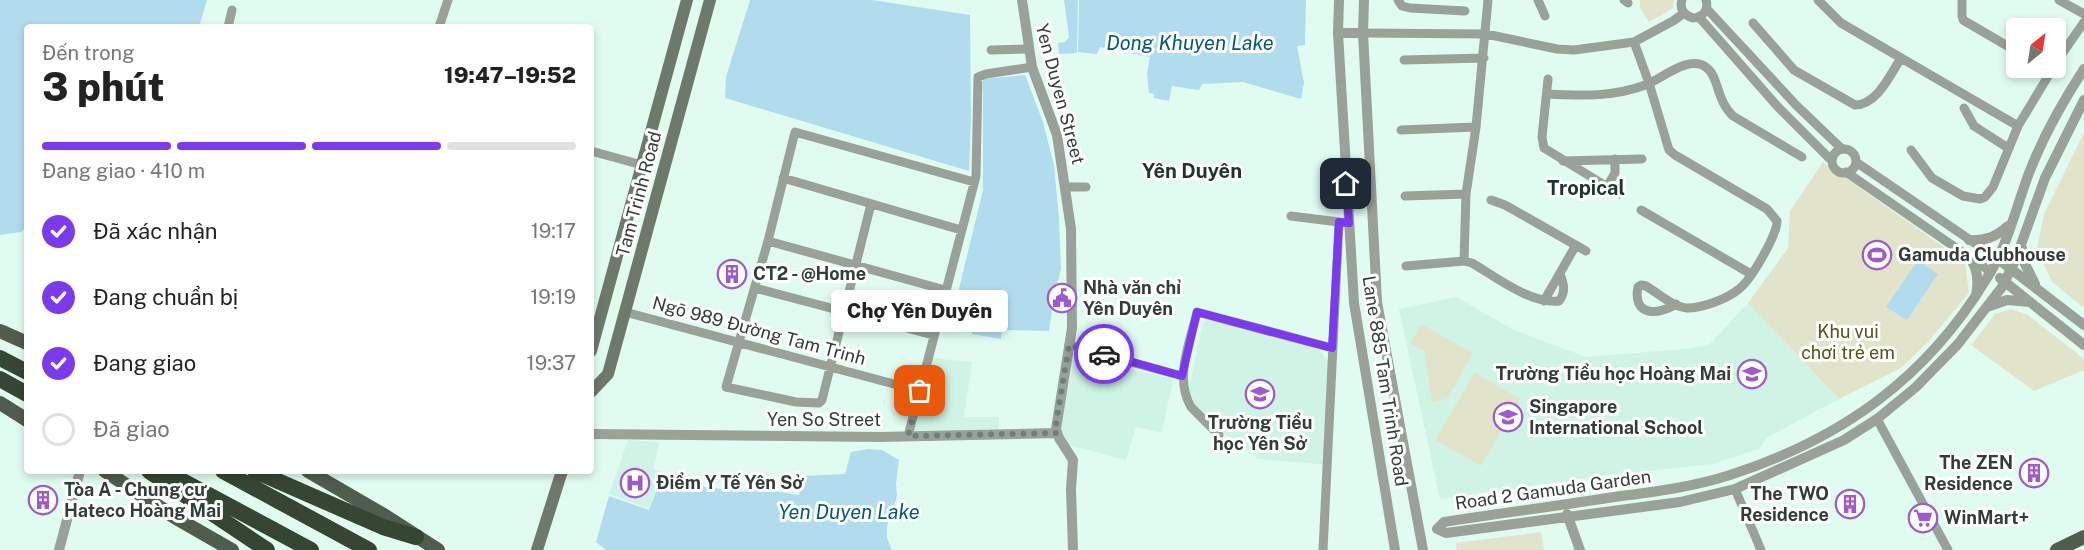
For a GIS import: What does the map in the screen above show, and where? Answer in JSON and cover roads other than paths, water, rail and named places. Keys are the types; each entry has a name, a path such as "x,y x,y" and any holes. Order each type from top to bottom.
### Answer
{"highway":[{"path":"0,358 24,370"},
{"path":"0,379 23,395"},
{"path":"153,474 267,550"},
{"path":"170,474 311,550"},
{"path":"229,474 369,550"},
{"path":"262,474 383,527 416,537"}],"main road":[{"name":"Tam Trinh Road","path":"594,341 687,0"},
{"name":"Tam Trinh Road","path":"594,389 608,374 710,0"},
{"path":"604,306 625,312"},
{"path":"0,331 24,342"},
{"path":"23,395 6,406 24,418"},
{"path":"110,474 176,518 231,550"},
{"path":"317,474 438,550"},
{"path":"537,550 561,474"},
{"path":"2057,550 2084,537"}],"street":[{"path":"441,24 448,0"},
{"name":"Yen Duyen Street","path":"1022,0 1032,68 1055,127 1066,187 1071,240 1072,327 1056,424 1057,433"},
{"name":"Lane 885 Tam Trinh Road","path":"1339,0 1344,222 1354,303 1395,550"},
{"name":"Lane 885 Tam Trinh Road","path":"1364,0 1363,33 1377,302 1423,550"},
{"path":"1464,261 1466,194 1484,58 1488,0"},
{"path":"1538,0 1545,16"},
{"path":"1682,0 1683,13"},
{"path":"1818,0 1841,23 2018,126"},
{"path":"1962,0 1964,20 2006,45"},
{"path":"2059,0 2084,14"},
{"path":"1400,3 1465,11"},
{"path":"1699,17 1706,4 1796,105 1842,149 1852,152 1856,162 2012,269 2084,325"},
{"path":"229,24 232,10"},
{"path":"1338,33 1486,34 1557,49 1574,50 1634,42 1683,13"},
{"path":"1683,13 1699,17 1786,115 1832,161 1837,170 1846,172 1991,272 2084,345"},
{"path":"2066,47 2084,22"},
{"path":"1753,23 1794,70 1855,105 1868,102 1887,81 1901,58"},
{"path":"1634,42 1669,150 1767,209 1777,221 1774,236 1740,288 1727,297 1699,307 1685,308 1676,304"},
{"path":"991,50 1028,49"},
{"path":"1404,60 1484,58"},
{"path":"1547,94 1591,96 1626,91 1649,83 1682,66 1692,63 1701,64 1713,74 1726,110 1802,157"},
{"path":"908,436 976,176 978,77 1032,68"},
{"name":"Road 2 Gamuda Garden","path":"2005,282 1958,344 1916,387 1877,419 1844,440 1735,489 1680,502 1568,518 1446,533 1437,529 1444,522 1678,488 1729,475 1780,456 1836,429 1870,408 1905,378 1946,336 1976,297 1998,259 2030,170 2044,140 2084,69"},
{"path":"1911,150 1932,178 1963,196 1980,199 1985,197 1993,188 2018,126 2045,78"},
{"path":"1548,80 1544,148 1619,194"},
{"path":"2005,282 2022,244 2045,178 2084,100"},
{"path":"1786,115 1796,105"},
{"path":"1964,108 1974,126 2008,148"},
{"path":"1401,130 1476,127"},
{"path":"871,204 822,400 819,403 796,402 726,387 768,241 794,133 799,131 974,182"},
{"path":"1832,161 1842,149"},
{"path":"594,152 642,165"},
{"path":"1608,187 1615,173 1615,159"},
{"path":"1563,161 1642,159"},
{"path":"1846,172 1851,171 1856,162"},
{"path":"783,178 961,230"},
{"path":"1066,187 1086,187"},
{"path":"1405,196 1466,194"},
{"path":"1491,200 1505,205 1586,251"},
{"path":"1641,210 1751,274"},
{"path":"1291,216 1344,222 1332,348 1324,550"},
{"path":"1969,240 1992,238 2010,223"},
{"path":"768,241 945,290"},
{"path":"2022,244 2023,260 2038,289"},
{"path":"1406,266 1464,261 1472,263 1529,296 1544,301 1558,301 1562,297 1563,283 1560,274 1576,245"},
{"path":"1968,256 1977,274 1976,297"},
{"path":"755,288 933,335"},
{"path":"1987,307 2007,300 2031,302"},
{"name":"Ngõ 989 Đường Tam Trinh","path":"625,312 920,391"},
{"path":"1219,435 1191,407 1182,376 1197,312 1332,348"},
{"path":"1069,345 1182,376"},
{"path":"1870,408 1948,550"},
{"path":"1057,433 1072,460 1073,550"},
{"name":"Yen So Street","path":"594,434 908,436 1057,433"},
{"path":"59,550 79,474"},
{"path":"1678,488 1680,502"},
{"path":"1735,489 1761,550"},
{"path":"1564,504 1580,550"},
{"path":"1420,532 1437,529"}],"water":[{"path":"0,0 207,0 200,24 24,24 24,230 0,235"},
{"path":"750,0 872,0 970,15 969,171 725,98 726,77"},
{"path":"1064,0 1078,0 1077,53 1059,54 1058,43 1065,42 1069,37"},
{"name":"Dong Khuyen Lake","path":"1079,0 1306,0 1305,45 1297,46 1304,83 1301,99 1243,82 1202,84 1199,90 1172,86 1169,101 1154,98 1154,94 1149,93 1147,74 1150,57 1100,47 1097,54 1078,52"},
{"path":"1025,75 1043,122 1054,165 1061,269 1049,331 1002,330 1001,339 972,334 972,327 951,321 983,190 983,79"},
{"path":"1918,260 1938,274 1907,320 1886,307"},
{"name":"Yen Duyen Lake","path":"868,449 882,450 899,460 897,497 887,526 887,538 892,550 606,550 596,542 609,496 649,510 661,478 693,481 705,487 745,492 749,482 770,483 775,491 799,495 802,476 845,474 851,452"}],"place":[{"name":"Gamuda Clubhouse","path":"1877,255"},
{"name":"CT2 - @Home","path":"732,274"},
{"name":"Nhà văn chỉ Yên Duyên","path":"1062,298"},
{"name":"Trường Tiểu học Hoàng Mai","path":"1752,374"},
{"name":"Chợ Yên Duyên","path":"920,391"},
{"name":"Trường Tiểu học Yên Sở","path":"1260,394"},
{"name":"Singapore International School","path":"1508,417"},
{"name":"The ZEN Residence","path":"2034,473"},
{"name":"Điểm Y Tế Yên Sở","path":"635,483"},
{"name":"Tòa A - Chung cư Hateco Hoàng Mai","path":"43,500"},
{"name":"The TWO Residence","path":"1850,504"},
{"name":"WinMart+","path":"1923,518"}],"district":[{"name":"Yên Duyên","path":"1192,171"},
{"name":"Tropical","path":"1586,188"}],"park label":[{"name":"Khu vui chơi trẻ em","path":"1848,342"}]}
